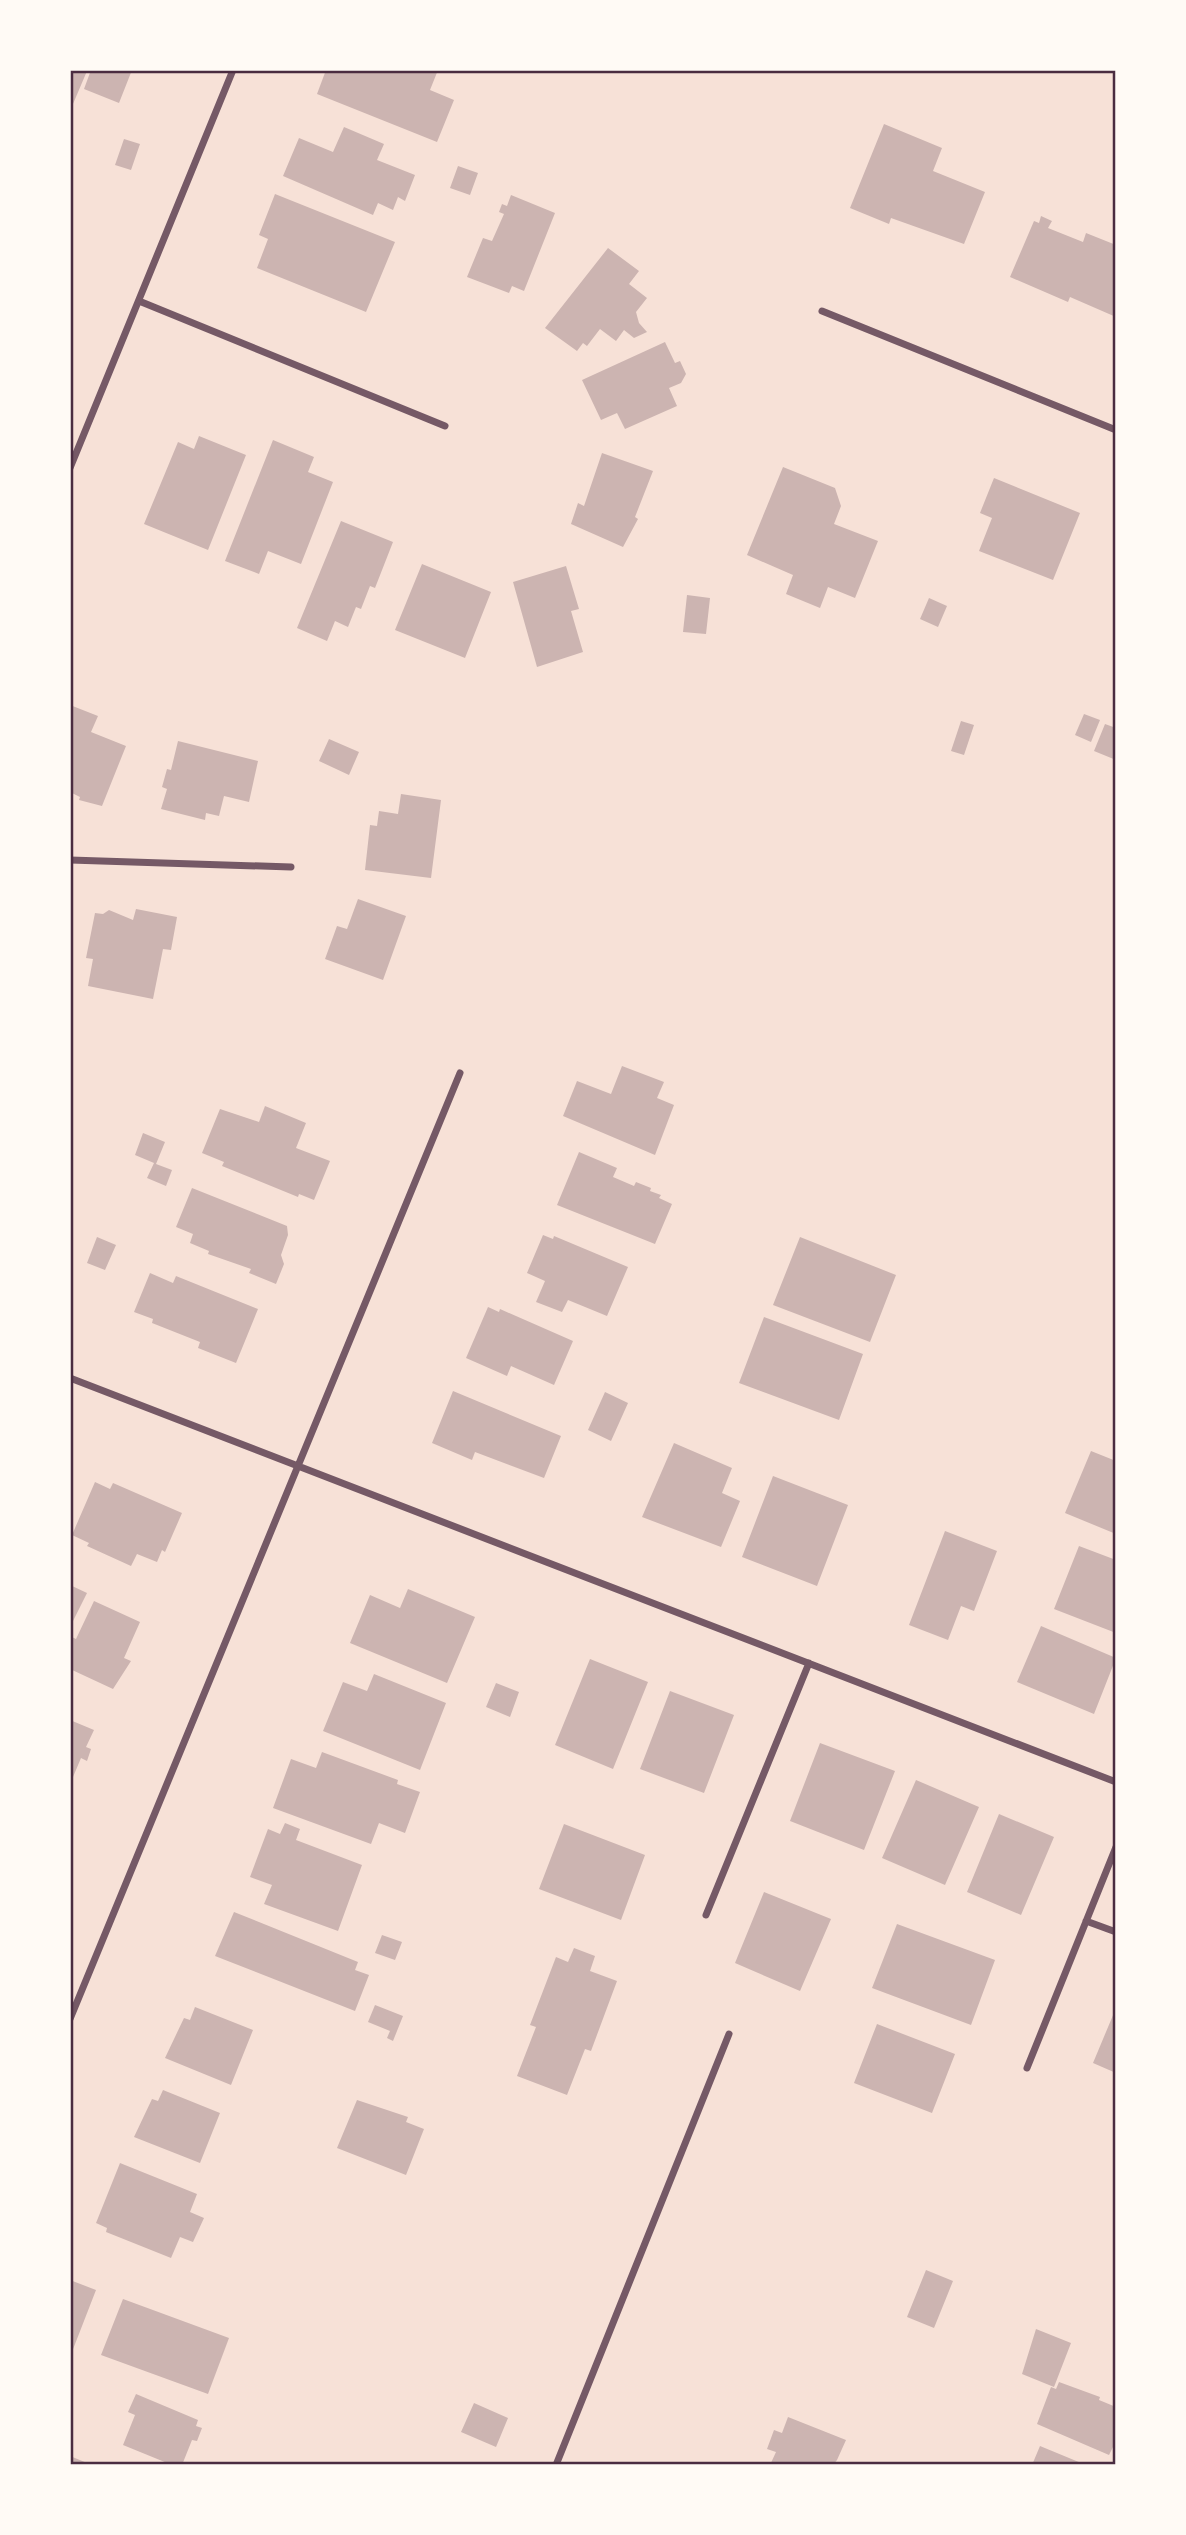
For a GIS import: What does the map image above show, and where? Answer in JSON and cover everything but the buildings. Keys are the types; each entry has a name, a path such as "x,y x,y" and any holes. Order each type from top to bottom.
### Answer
{"street":[{"path":"70,468 233,70"},
{"path":"139,301 445,425"},
{"path":"822,312 1116,430"},
{"path":"70,860 291,867"},
{"path":"70,2019 460,1073"},
{"path":"70,1378 1116,1782"},
{"path":"706,1915 809,1663"},
{"path":"1027,2068 1116,1847"},
{"path":"1086,1921 1116,1933"},
{"path":"556,2465 729,2034"}]}
